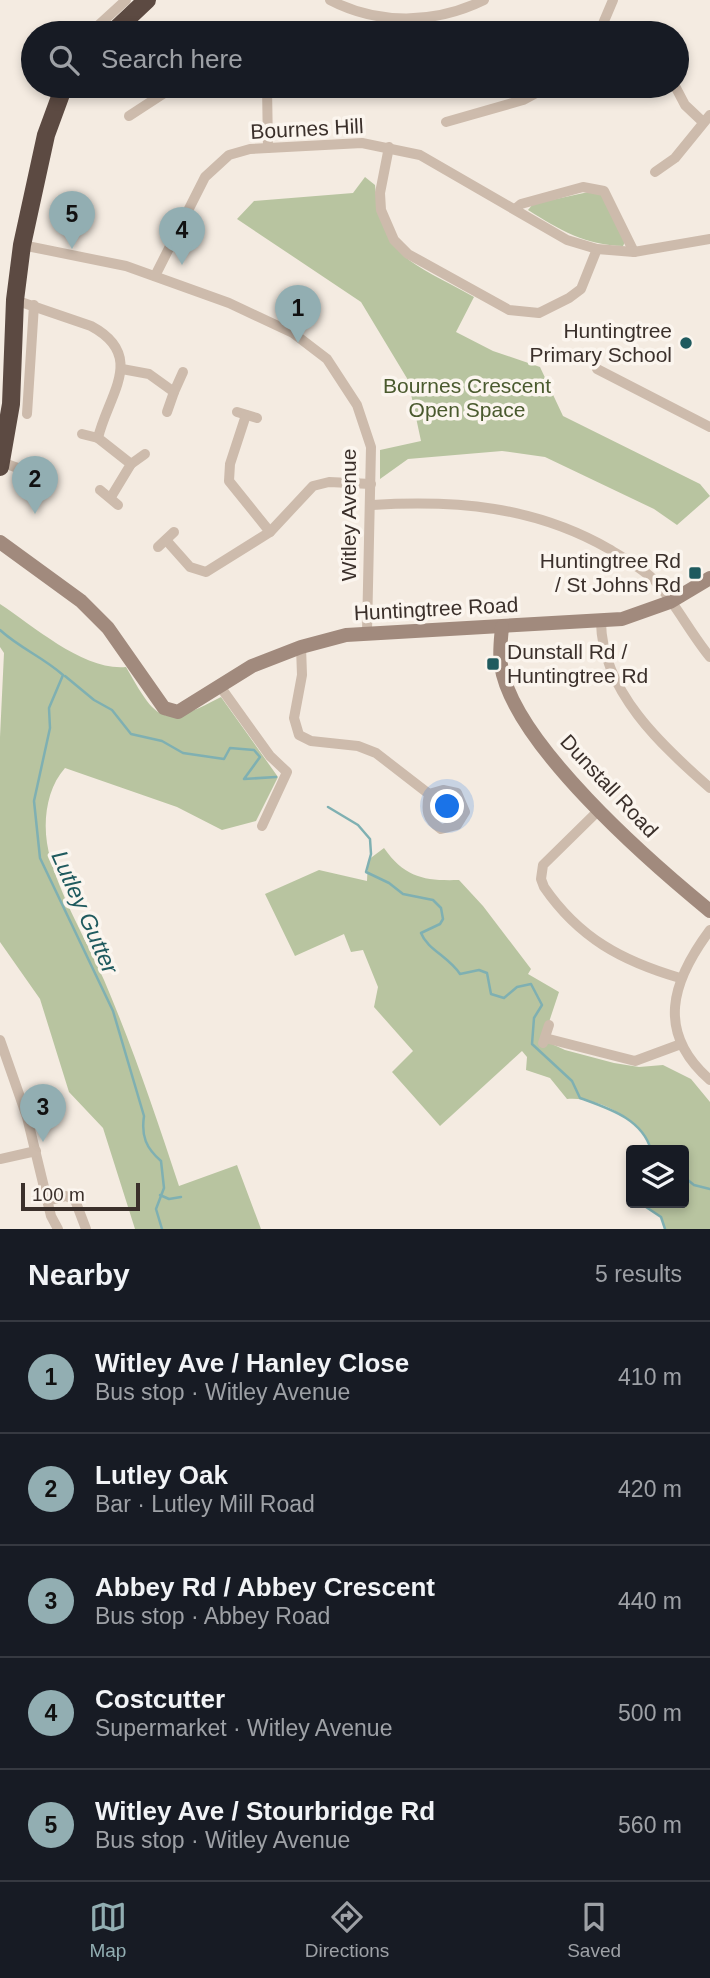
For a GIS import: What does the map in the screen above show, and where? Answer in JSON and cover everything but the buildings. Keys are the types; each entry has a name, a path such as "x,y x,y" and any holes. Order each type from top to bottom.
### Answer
{"highway":[{"path":"125,21 147,0"},
{"path":"1,464 6,381 22,245 46,135 60,98"}],"street":[{"path":"103,21 126,0"},
{"path":"330,0 364,12 418,20 459,10 484,0"},
{"path":"604,21 613,0"},
{"path":"129,116 156,98"},
{"path":"267,98 268,148"},
{"path":"446,122 527,98"},
{"path":"655,172 675,158 707,119 685,105 681,98"},
{"name":"Bournes Hill","path":"155,276 205,177 229,155 268,148 362,143 389,147 442,166 567,240 597,249 634,252 710,239"},
{"path":"389,147 380,193 381,210 394,240 408,254 509,310 539,313 569,298 581,289 597,249"},
{"path":"515,209 521,204 583,187 596,188 604,191 634,252"},
{"name":"Witley Avenue","path":"22,245 101,260 229,303 293,333 327,359 348,387 365,425 371,447 372,505 367,632"},
{"path":"15,300 103,332 117,350 122,369 98,438"},
{"path":"27,414 34,305"},
{"path":"122,369 149,374 174,392"},
{"path":"597,369 710,427"},
{"path":"167,412 183,372"},
{"path":"257,418 241,413 228,470 229,481 270,532"},
{"path":"82,433 98,438 131,464"},
{"path":"100,490 114,501 131,464 145,454"},
{"path":"1,464 43,477"},
{"path":"166,540 190,567 206,572 270,532 313,486 329,482 371,484"},
{"path":"372,505 468,503 508,509 565,526 633,564 656,582 710,657"},
{"name":"Huntingtree Road","path":"0,542 80,601 108,628 160,703 173,712 188,706 252,666 301,647 367,632 601,622 640,615 670,602 710,578"},
{"path":"601,622 602,641 623,693 658,740 710,788"},
{"name":"Dunstall Road","path":"502,628 501,665 509,692 555,764 657,867 710,911"},
{"path":"301,647 302,675 295,718 299,735 311,741 358,746 376,753 429,794"},
{"path":"219,685 270,756 287,772 262,826"},
{"path":"443,790 457,793 465,812 457,825 441,829 432,822 426,806 429,794 443,790"},
{"path":"599,810 543,865 541,879 544,887 569,916 608,950 644,967 680,978"},
{"path":"710,930 680,978 674,1008 681,1044 697,1068 710,1080"},
{"path":"549,1025 544,1041 635,1061 681,1044"},
{"path":"0,1040 36,1151 51,1216 58,1229"},
{"path":"0,1159 36,1151"},
{"path":"47,1201 66,1196 75,1200 86,1229"},
{"path":"51,1216 51,1229"}],"green space":[{"name":"Bournes Crescent Open Space","path":"365,177 375,185 379,210 393,244 418,266 474,297 456,332 493,351 540,367 563,416 700,484 710,496 677,525 654,509 545,457 502,451 408,459 380,479 380,450 421,441 408,380 361,302 237,219 254,201 353,193"},
{"path":"593,191 603,196 625,242 623,246 597,243 573,235 528,210 533,204"},
{"path":"0,604 77,655 110,666 126,667 146,700 163,715 186,713 221,697 278,777 256,821 222,830 177,807 65,768 54,784 46,823 50,859 56,876 115,1006 179,1186 237,1165 261,1229 135,1229 103,1128 69,1092 40,999 0,942 0,737 4,653 0,647"},
{"path":"384,848 400,866 417,876 436,880 459,880 483,906 531,969 528,974 559,992 543,1040 565,1050 614,1063 639,1067 663,1065 691,1079 710,1102 710,1229 665,1229 661,1217 648,1208 689,1208 689,1145 649,1145 638,1129 617,1112 592,1101 567,1099 550,1078 526,1070 527,1057 522,1051 440,1126 392,1072 413,1051 374,1007 378,987 363,950 351,952 344,934 295,956 265,894 319,870 367,881 368,860"}],"waterway":[{"name":"Lutley Gutter","path":"0,630 63,675 49,708 50,728 34,801 40,858 113,1011 144,1116 143,1130 146,1141 161,1161 164,1188 156,1209 162,1229"},
{"path":"65,676 94,700 112,710 131,734 162,741 183,753 224,759 230,748 254,750 260,757 244,779 276,777"},
{"path":"328,807 358,825 370,839 371,854 366,872 389,883 403,894 433,900 441,908 443,919 440,924 421,933 428,944 460,974 479,970 487,973 491,994 504,998 517,987 531,984 542,1005 534,1018 532,1044 572,1081 580,1098 612,1110 632,1122 649,1145"},
{"path":"689,1181 710,1189"},
{"path":"160,1195 169,1199 181,1197"},
{"path":"648,1208 661,1217 665,1229"}],"place":[{"name":"Witley Ave / Stourbridge Rd","path":"72,249"},
{"name":"Costcutter","path":"182,265"},
{"name":"Witley Ave / Hanley Close","path":"298,343"},
{"name":"Huntingtree Primary School","path":"686,343"},
{"name":"Lutley Oak","path":"35,514"},
{"name":"Huntingtree Rd / St Johns Rd","path":"695,573"},
{"name":"Dunstall Rd / Huntingtree Rd","path":"493,664"},
{"name":"Abbey Rd / Abbey Crescent","path":"43,1142"}]}
